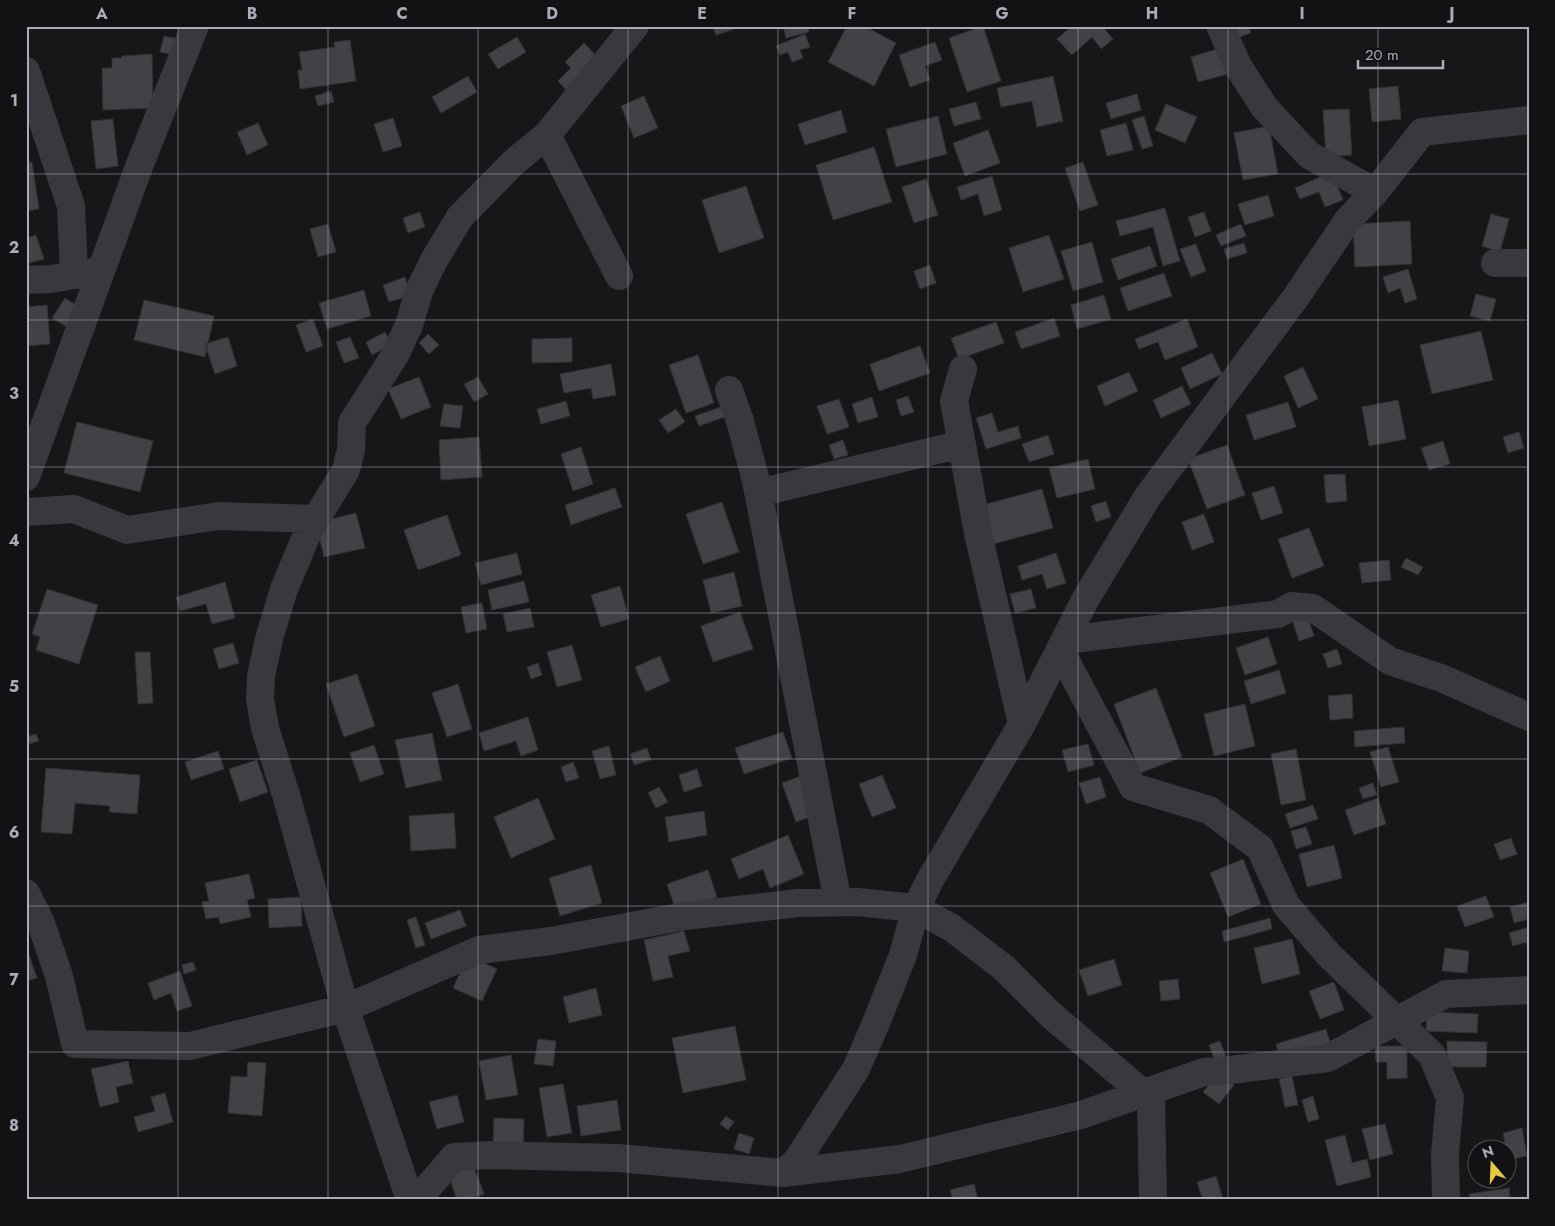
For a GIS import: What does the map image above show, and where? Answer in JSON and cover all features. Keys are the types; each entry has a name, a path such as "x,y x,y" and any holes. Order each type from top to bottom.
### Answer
{"street":[{"path":"26,477 140,164 195,26"},
{"path":"410,1200 346,1008 287,798 265,728 260,699 261,676 269,638 284,589 308,532 346,470 351,450 352,423 395,355 409,325 419,291 434,260 460,217 514,162 547,135 635,26"},
{"path":"1220,26 1240,68 1265,108 1309,155 1374,192"},
{"path":"26,71 70,206 74,274"},
{"path":"783,1173 796,1162 856,1069 904,954 916,908 930,880 1022,724 1085,600 1148,496 1296,297 1348,220 1374,192 1422,132 1529,120"},
{"path":"547,135 619,276"},
{"path":"1495,263 1529,263"},
{"path":"26,280 51,279 74,274 102,272"},
{"path":"963,369 954,401 978,533 1022,724"},
{"path":"729,390 740,421 758,491 838,902"},
{"path":"758,491 764,492 962,444"},
{"path":"26,512 74,509 127,530 219,516 316,519"},
{"path":"1062,645 1278,614 1292,606 1313,608 1390,661 1442,678 1529,717"},
{"path":"1062,645 1133,787 1209,810 1260,848 1286,905 1328,954 1432,1055 1450,1098 1445,1154 1446,1200"},
{"path":"26,893 41,923 59,976 75,1044 190,1046 346,1008 479,950 551,941 685,916 798,904 857,902 916,908 952,928 1004,968 1051,1015 1151,1100 1153,1200"},
{"path":"417,1200 454,1158 490,1155 618,1158 783,1173 900,1159 1081,1115 1204,1072 1328,1058 1446,994 1529,990"}],"building":[{"path":"713,26 734,26 735,29 716,35"},
{"path":"783,26 807,26 809,32 786,38"},
{"path":"847,26 864,26 896,43 874,86 828,62"},
{"path":"983,26 1001,81 967,92 949,38"},
{"path":"1072,26 1102,26 1113,39 1101,49 1092,37 1072,55 1057,39"},
{"path":"1227,26 1249,26 1251,33 1231,40"},
{"path":"805,34 810,47 800,50 803,58 792,62 788,52 780,55 776,46"},
{"path":"164,36 178,39 175,55 160,52"},
{"path":"517,37 526,52 498,69 488,54"},
{"path":"350,40 356,81 300,89 298,70 302,70 299,52 335,47 334,42"},
{"path":"935,42 942,60 925,66 930,80 910,87 899,55"},
{"path":"584,43 600,60 567,91 558,81 571,68 565,62"},
{"path":"1221,48 1228,74 1198,82 1191,57"},
{"path":"152,54 153,108 103,110 102,68 112,68 112,58"},
{"path":"468,76 477,92 441,113 432,97"},
{"path":"1053,76 1063,121 1037,127 1032,101 1001,107 997,88"},
{"path":"1398,86 1401,119 1372,122 1369,89"},
{"path":"331,91 334,102 318,106 315,96"},
{"path":"1137,94 1141,110 1111,119 1106,103"},
{"path":"644,96 658,128 634,138 621,106"},
{"path":"976,102 981,119 954,126 949,109"},
{"path":"1166,104 1197,117 1185,143 1155,130"},
{"path":"1349,109 1352,155 1326,157 1323,110"},
{"path":"841,110 847,132 805,145 798,124"},
{"path":"938,116 947,154 896,167 886,129"},
{"path":"1144,116 1153,146 1142,149 1132,120"},
{"path":"393,118 402,146 383,152 374,124"},
{"path":"113,119 118,166 96,169 91,121"},
{"path":"258,123 268,145 247,155 237,132"},
{"path":"1126,123 1133,150 1107,156 1100,130"},
{"path":"1269,126 1278,174 1243,180 1234,133"},
{"path":"988,130 1000,163 965,176 953,143"},
{"path":"874,147 892,202 833,220 816,165"},
{"path":"32,162 39,209 26,211 26,163"},
{"path":"1083,162 1098,205 1080,211 1065,168"},
{"path":"1332,172 1343,200 1325,207 1319,192 1300,199 1295,188"},
{"path":"992,176 1002,210 984,216 978,194 961,200 957,187"},
{"path":"926,179 938,215 914,223 902,187"},
{"path":"746,186 764,238 719,253 702,200"},
{"path":"1268,195 1274,216 1245,225 1238,204"},
{"path":"1165,208 1180,261 1163,266 1153,227 1120,236 1116,221"},
{"path":"420,212 425,227 408,233 403,218"},
{"path":"1204,212 1211,231 1195,237 1188,217"},
{"path":"1491,214 1509,219 1500,252 1482,246"},
{"path":"1410,221 1412,264 1355,267 1353,224"},
{"path":"328,224 336,252 318,257 310,229"},
{"path":"1241,224 1246,236 1221,246 1216,235"},
{"path":"36,235 44,259 26,264 26,238"},
{"path":"1049,235 1064,279 1023,292 1009,248"},
{"path":"1092,242 1103,282 1073,291 1061,251"},
{"path":"1244,243 1247,253 1227,259 1224,249"},
{"path":"1196,244 1206,271 1191,277 1180,249"},
{"path":"1150,246 1157,266 1118,280 1111,259"},
{"path":"930,265 936,283 920,289 914,271"},
{"path":"1408,269 1417,299 1405,303 1400,288 1388,293 1383,277"},
{"path":"1164,273 1172,296 1128,311 1120,288"},
{"path":"405,277 411,295 389,302 383,285"},
{"path":"364,290 371,316 327,329 319,303"},
{"path":"1476,294 1496,299 1490,321 1470,316"},
{"path":"1104,295 1111,319 1077,329 1071,305"},
{"path":"65,298 85,311 72,330 52,318"},
{"path":"144,300 214,316 205,357 134,340"},
{"path":"47,305 50,344 26,346 26,307"},
{"path":"1054,318 1060,336 1021,349 1015,332"},
{"path":"313,319 323,346 306,352 296,325"},
{"path":"1187,319 1198,347 1165,360 1158,342 1139,349 1135,339"},
{"path":"996,322 1004,343 959,359 951,338"},
{"path":"1481,331 1493,380 1432,394 1420,345"},
{"path":"385,332 392,344 372,355 366,342"},
{"path":"428,334 439,345 429,354 419,343"},
{"path":"228,337 237,366 215,374 205,344"},
{"path":"350,337 359,358 344,363 336,342"},
{"path":"572,338 572,362 532,363 532,339"},
{"path":"920,346 930,373 879,391 870,364"},
{"path":"1212,353 1222,374 1190,389 1181,368"},
{"path":"698,355 714,403 686,413 669,365"},
{"path":"611,364 616,395 593,399 591,388 564,393 560,374"},
{"path":"1303,367 1318,399 1298,408 1284,376"},
{"path":"1129,372 1138,391 1105,406 1097,386"},
{"path":"419,377 431,407 401,419 388,389"},
{"path":"478,377 488,394 474,402 464,384"},
{"path":"1182,386 1191,404 1161,418 1153,400"},
{"path":"908,396 914,412 901,416 896,400"},
{"path":"872,397 878,417 858,423 852,404"},
{"path":"839,399 849,427 827,434 817,406"},
{"path":"1398,400 1406,439 1369,446 1362,407"},
{"path":"566,401 570,416 541,424 537,409"},
{"path":"1288,402 1296,427 1254,440 1246,415"},
{"path":"444,404 463,406 460,428 440,426"},
{"path":"721,407 725,417 699,426 695,416"},
{"path":"676,409 685,422 668,433 659,420"},
{"path":"992,413 998,432 1018,426 1021,438 986,449 976,418"},
{"path":"77,422 153,441 140,492 64,473"},
{"path":"1519,432 1524,448 1508,453 1503,437"},
{"path":"1048,435 1054,454 1029,462 1022,444"},
{"path":"479,437 482,477 441,480 439,440"},
{"path":"843,440 848,455 834,459 829,445"},
{"path":"1443,441 1450,464 1429,470 1421,448"},
{"path":"1227,445 1245,495 1207,509 1188,459"},
{"path":"581,447 593,484 573,491 561,454"},
{"path":"1088,459 1095,489 1057,498 1049,468"},
{"path":"1345,474 1347,501 1326,503 1324,475"},
{"path":"1274,486 1283,513 1261,520 1252,493"},
{"path":"615,488 622,507 571,525 565,505"},
{"path":"1042,489 1053,528 993,544 983,505"},
{"path":"1106,501 1111,517 1096,522 1091,506"},
{"path":"722,502 739,552 703,564 686,514"},
{"path":"356,513 365,548 324,557 316,523"},
{"path":"1204,514 1214,542 1192,550 1182,522"},
{"path":"447,515 461,555 418,570 404,530"},
{"path":"1309,528 1324,566 1292,578 1278,539"},
{"path":"517,553 522,574 481,585 475,563"},
{"path":"1056,553 1066,583 1047,589 1042,574 1022,580 1018,566"},
{"path":"1406,558 1423,567 1418,575 1401,567"},
{"path":"1389,560 1391,580 1362,583 1359,563"},
{"path":"734,572 742,606 711,613 703,580"},
{"path":"524,581 529,602 492,610 488,590"},
{"path":"225,582 235,618 212,624 206,604 180,611 176,597"},
{"path":"620,586 629,619 601,627 591,595"},
{"path":"47,589 98,605 79,664 36,650 40,637 32,634"},
{"path":"1031,589 1036,608 1015,613 1010,594"},
{"path":"482,603 487,629 466,633 461,607"},
{"path":"530,608 534,627 507,632 503,614"},
{"path":"740,612 753,649 713,662 701,626"},
{"path":"1306,612 1314,636 1299,641 1291,616"},
{"path":"1268,637 1277,664 1245,675 1236,648"},
{"path":"233,643 239,663 219,669 213,649"},
{"path":"572,645 582,680 557,687 547,652"},
{"path":"1337,649 1342,664 1328,668 1323,654"},
{"path":"135,652 150,652 153,703 138,704"},
{"path":"660,656 670,681 646,692 635,667"},
{"path":"538,663 542,675 531,679 527,667"},
{"path":"1279,670 1286,693 1251,704 1244,681"},
{"path":"357,674 375,726 344,737 326,684"},
{"path":"458,684 472,729 447,737 432,693"},
{"path":"1156,688 1182,757 1140,773 1114,704"},
{"path":"1352,694 1353,718 1330,720 1328,696"},
{"path":"1245,704 1255,746 1214,756 1204,714"},
{"path":"528,717 538,750 521,756 516,741 484,751 479,733"},
{"path":"1404,727 1405,743 1355,747 1354,731"},
{"path":"783,732 792,758 744,774 735,748"},
{"path":"432,733 442,780 406,788 395,740"},
{"path":"36,734 39,741 26,745 26,737"},
{"path":"1088,744 1094,765 1068,772 1062,750"},
{"path":"374,745 384,774 360,782 350,753"},
{"path":"609,746 616,775 600,779 592,751"},
{"path":"1388,747 1399,782 1381,787 1370,752"},
{"path":"647,748 651,760 634,765 630,754"},
{"path":"1296,749 1306,800 1281,805 1271,754"},
{"path":"218,751 224,769 191,780 185,762"},
{"path":"257,760 268,792 240,802 229,769"},
{"path":"573,762 579,778 566,782 561,767"},
{"path":"46,768 140,775 137,814 109,812 110,806 75,803 72,834 41,832"},
{"path":"697,769 702,786 684,792 679,775"},
{"path":"882,775 896,808 872,817 859,784"},
{"path":"801,776 815,815 796,822 782,783"},
{"path":"1100,777 1106,797 1086,804 1079,783"},
{"path":"1373,783 1377,795 1363,799 1359,788"},
{"path":"659,787 668,802 656,808 648,793"},
{"path":"538,798 555,839 511,858 494,817"},
{"path":"1378,798 1386,824 1354,835 1345,810"},
{"path":"1313,805 1318,819 1290,828 1285,814"},
{"path":"704,811 707,835 669,842 665,817"},
{"path":"454,813 456,848 411,851 409,816"},
{"path":"1306,827 1312,844 1296,849 1291,831"},
{"path":"788,835 804,874 770,888 763,869 739,879 731,859"},
{"path":"1511,838 1517,854 1500,860 1494,844"},
{"path":"1334,845 1342,878 1307,887 1299,854"},
{"path":"1243,859 1261,904 1228,917 1210,873"},
{"path":"591,865 602,903 560,916 549,878"},
{"path":"708,870 717,897 676,911 667,884"},
{"path":"249,874 255,898 247,900 251,917 220,924 219,917 206,919 202,902 209,901 205,883"},
{"path":"1486,896 1494,917 1465,927 1457,906"},
{"path":"301,897 302,926 269,928 268,899"},
{"path":"1529,902 1529,919 1514,923 1510,907"},
{"path":"460,910 466,926 431,939 425,923"},
{"path":"416,917 425,945 416,948 407,920"},
{"path":"1270,918 1272,929 1224,942 1222,931"},
{"path":"1529,927 1529,955 1526,942 1513,946 1509,933"},
{"path":"684,931 690,951 668,956 673,977 653,981 644,940"},
{"path":"1292,939 1300,974 1262,984 1254,948"},
{"path":"1445,948 1469,951 1467,973 1442,971"},
{"path":"29,955 37,978 26,981 26,957"},
{"path":"468,956 497,969 482,1001 453,988"},
{"path":"1114,959 1122,985 1088,996 1079,970"},
{"path":"193,962 196,970 184,974 182,965"},
{"path":"180,971 192,1006 177,1011 171,993 154,1000 148,983"},
{"path":"1178,979 1180,999 1161,1001 1159,981"},
{"path":"1334,982 1344,1010 1320,1019 1309,991"},
{"path":"596,988 602,1015 569,1023 563,997"},
{"path":"1427,1012 1478,1014 1477,1033 1426,1031"},
{"path":"735,1026 746,1080 683,1093 672,1038"},
{"path":"1326,1029 1331,1046 1281,1060 1276,1044"},
{"path":"538,1039 556,1041 553,1066 534,1064"},
{"path":"1220,1041 1227,1060 1216,1063 1209,1045"},
{"path":"1447,1041 1487,1042 1486,1067 1447,1067"},
{"path":"1375,1046 1407,1046 1407,1078 1387,1079 1387,1062 1376,1062"},
{"path":"511,1055 518,1095 486,1100 479,1061"},
{"path":"128,1061 133,1083 116,1087 119,1102 100,1107 91,1069"},
{"path":"248,1062 266,1063 262,1116 228,1113 231,1076 247,1077"},
{"path":"1218,1073 1234,1085 1219,1104 1203,1092"},
{"path":"1292,1076 1298,1105 1285,1107 1279,1079"},
{"path":"563,1084 572,1133 547,1137 539,1088"},
{"path":"165,1093 173,1122 138,1132 134,1117 155,1111 151,1097"},
{"path":"457,1095 464,1122 437,1129 429,1102"},
{"path":"1313,1096 1319,1119 1308,1122 1302,1100"},
{"path":"617,1100 621,1130 581,1136 577,1106"},
{"path":"726,1116 734,1122 728,1130 720,1124"},
{"path":"494,1118 524,1119 523,1149 493,1149"},
{"path":"1385,1124 1393,1154 1370,1160 1362,1129"},
{"path":"1522,1128 1527,1156 1518,1158 1518,1138 1504,1138 1503,1133"},
{"path":"739,1133 754,1138 749,1154 734,1149"},
{"path":"1345,1135 1352,1163 1367,1159 1371,1177 1337,1186 1325,1140"},
{"path":"473,1165 484,1194 469,1200 457,1200 448,1174"},
{"path":"1216,1176 1223,1199 1203,1200 1197,1182"},
{"path":"974,1184 978,1200 953,1200 950,1190"},
{"path":"1509,1188 1510,1200 1470,1200 1469,1194"}]}
